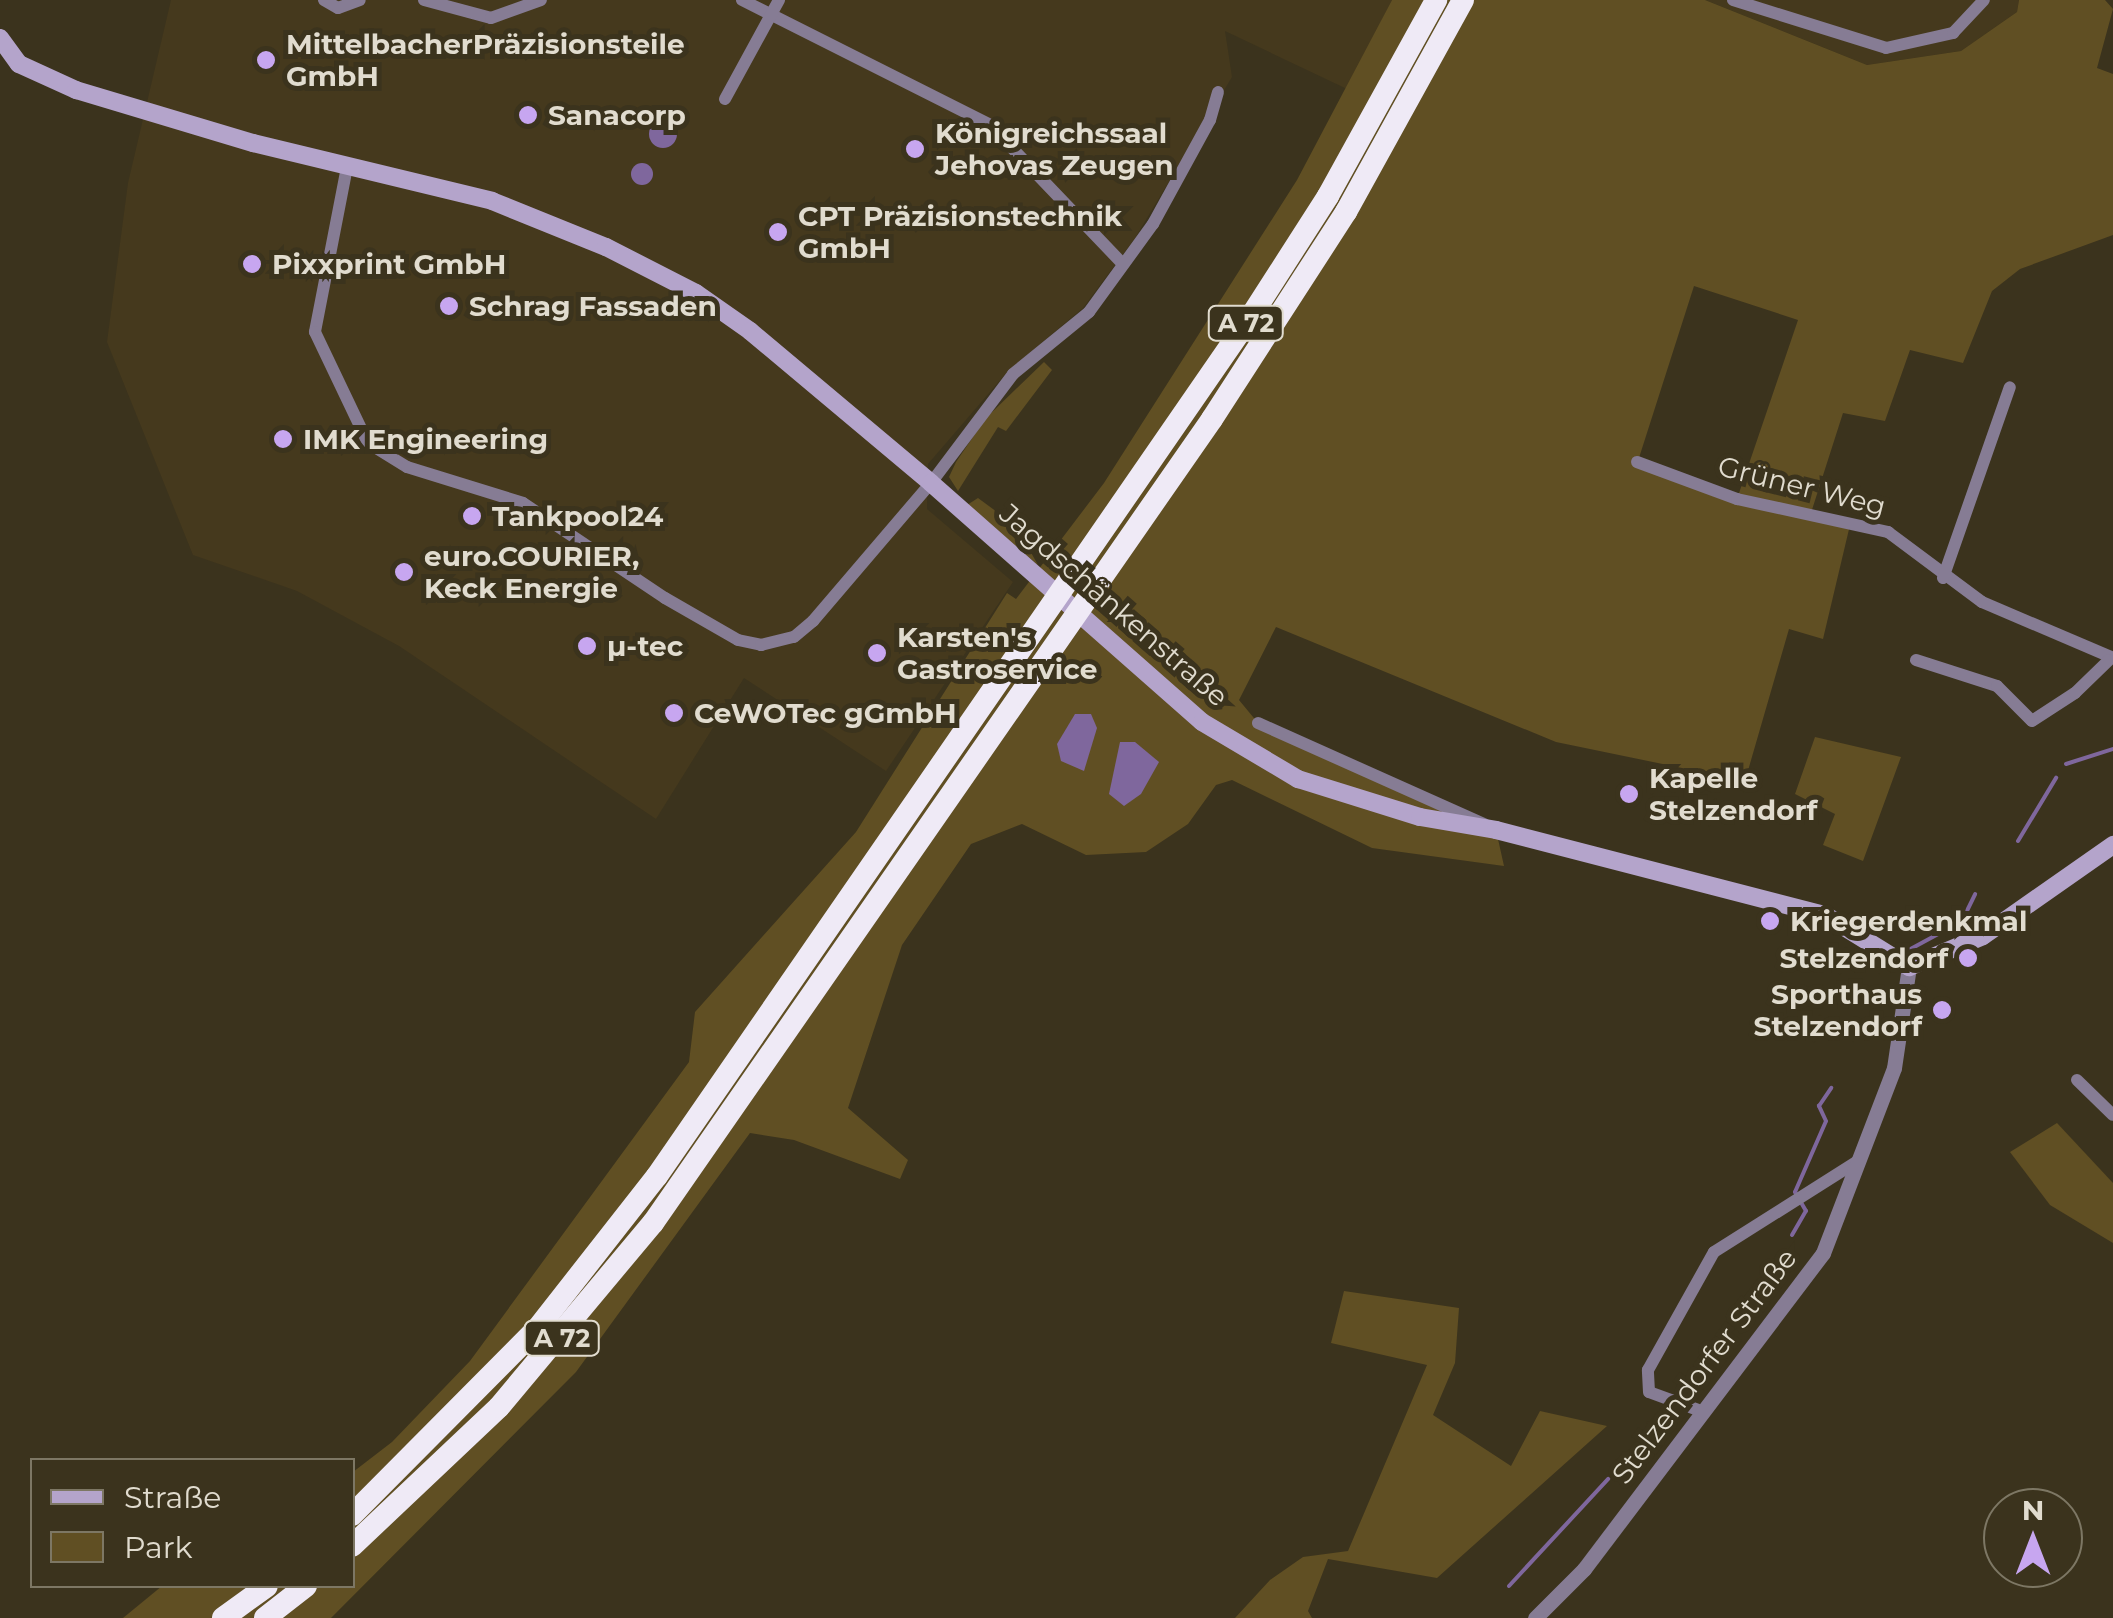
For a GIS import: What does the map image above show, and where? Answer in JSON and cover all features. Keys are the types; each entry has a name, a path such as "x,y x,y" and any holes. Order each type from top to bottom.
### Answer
{"highway":[{"name":"A 72","path":"355,1543 460,1448 561,1339 739,1101 1058,639 1090,572 1328,196 1436,0"},
{"name":"A 72","path":"355,1512 537,1329 718,1088 1038,625 1090,572 1346,212 1464,0"},
{"path":"223,1618 263,1588"},
{"path":"264,1618 303,1588"}],"main road":[{"name":"Jagdschänkenstraße","path":"0,38 19,64 76,90 347,167 492,202 636,261 750,330 1202,722 1298,779 1420,817 1496,830 1825,915 1909,967"},
{"path":"1909,967 1983,936 2113,845"}],"street":[{"path":"324,0 338,8 360,0"},
{"path":"424,0 491,18 541,0"},
{"path":"742,0 990,125 1122,264"},
{"path":"725,99 779,0"},
{"path":"1733,0 1886,48 1953,32 1984,0"},
{"path":"347,167 315,332 353,416 388,459 524,503 665,598 738,640 761,645 794,637 813,621 931,484 991,400 1089,312 1162,207 1210,120 1218,92"},
{"path":"1943,578 2010,387"},
{"name":"Grüner Weg","path":"1637,462 1737,499 1888,532 1943,578 2111,659"},
{"path":"1916,660 1997,686 2032,721 2075,693 2111,659"},
{"name":"Jagdschänkenstraße","path":"1258,723 1496,830"},
{"name":"Stelzendorfer Straße","path":"1535,1618 1584,1570 1823,1253 1894,1068 1909,967"},
{"path":"2077,1080 2113,1114"},
{"path":"1702,1412 1649,1392 1648,1370 1714,1252 1858,1161"}],"shaded area":[{"path":"171,0 1392,0 1347,89 1225,31 1232,77 1135,238 1083,308 1008,371 928,464 927,509 1013,582 886,771 744,678 656,819 399,646 297,591 193,555 107,342 128,183"},
{"path":"1705,0 2019,0 2017,12 1961,51 1867,65"},
{"path":"663,120 673,124 677,134 673,144 663,148 653,144 649,134 653,124"},
{"path":"642,163 650,166 650,182 642,185 634,182 631,174 634,166"},
{"path":"1075,714 1091,714 1097,728 1084,771 1061,761 1057,744"},
{"path":"1120,742 1135,742 1159,762 1141,794 1124,806 1109,794"}],"green space":[{"path":"1392,0 1705,0 1867,65 1961,51 2017,12 2019,0 2105,0 2113,9 2097,68 2113,74 2113,235 2020,269 1992,291 1963,363 1910,350 1885,421 1843,413 1810,516 1850,525 1823,639 1789,629 1745,781 1556,742 1276,627 1239,700 1258,723 1496,830 1504,866 1372,848 1232,780 1216,785 1188,824 1146,852 1086,855 1022,824 971,844 902,945 848,1108 908,1160 900,1179 794,1140 750,1133 576,1372 331,1618 123,1618 160,1588 355,1588 355,1470 392,1442 470,1361 689,1062 695,1012 856,832 1007,593 1016,599 1104,483 1297,180","holes":["1694,286 1798,320 1737,499 1638,461"]},
{"path":"1044,362 1052,370 1006,431 998,427 958,491 949,477 956,462 986,418"},
{"path":"978,498 1016,526 1038,565 967,505"},
{"path":"1815,737 1901,757 1863,861 1823,845 1835,814 1795,794"},
{"path":"2057,1123 2113,1183 2113,1243 2050,1205 2010,1152"},
{"path":"1344,1291 1459,1308 1455,1363 1433,1415 1511,1466 1540,1411 1607,1426 1437,1578 1328,1559 1308,1611 1312,1618 1235,1618 1270,1580 1303,1557 1348,1551 1427,1365 1331,1343"}],"waterway":[{"path":"2066,764 2113,749"},
{"path":"2018,841 2056,778"},
{"path":"1905,952 1962,921 1975,894"},
{"path":"1792,1235 1806,1211 1795,1192 1826,1121 1819,1106 1831,1088"},
{"path":"1509,1586 1608,1479"}],"place":[{"name":"MittelbacherPräzisionsteile GmbH","path":"266,60"},
{"name":"Sanacorp","path":"528,115"},
{"name":"Königreichssaal Jehovas Zeugen","path":"915,149"},
{"name":"CPT Präzisionstechnik GmbH","path":"778,232"},
{"name":"Pixxprint GmbH","path":"252,264"},
{"name":"Schrag Fassaden","path":"449,306"},
{"name":"IMK Engineering","path":"283,439"},
{"name":"Tankpool24","path":"472,516"},
{"name":"euro.COURIER, Keck Energie","path":"404,572"},
{"name":"µ-tec","path":"587,646"},
{"name":"Karsten's Gastroservice","path":"877,653"},
{"name":"CeWOTec gGmbH","path":"674,713"},
{"name":"Kapelle Stelzendorf","path":"1629,794"},
{"name":"Kriegerdenkmal","path":"1770,921"},
{"name":"Stelzendorf","path":"1968,958"},
{"name":"Sporthaus Stelzendorf","path":"1942,1010"}]}
